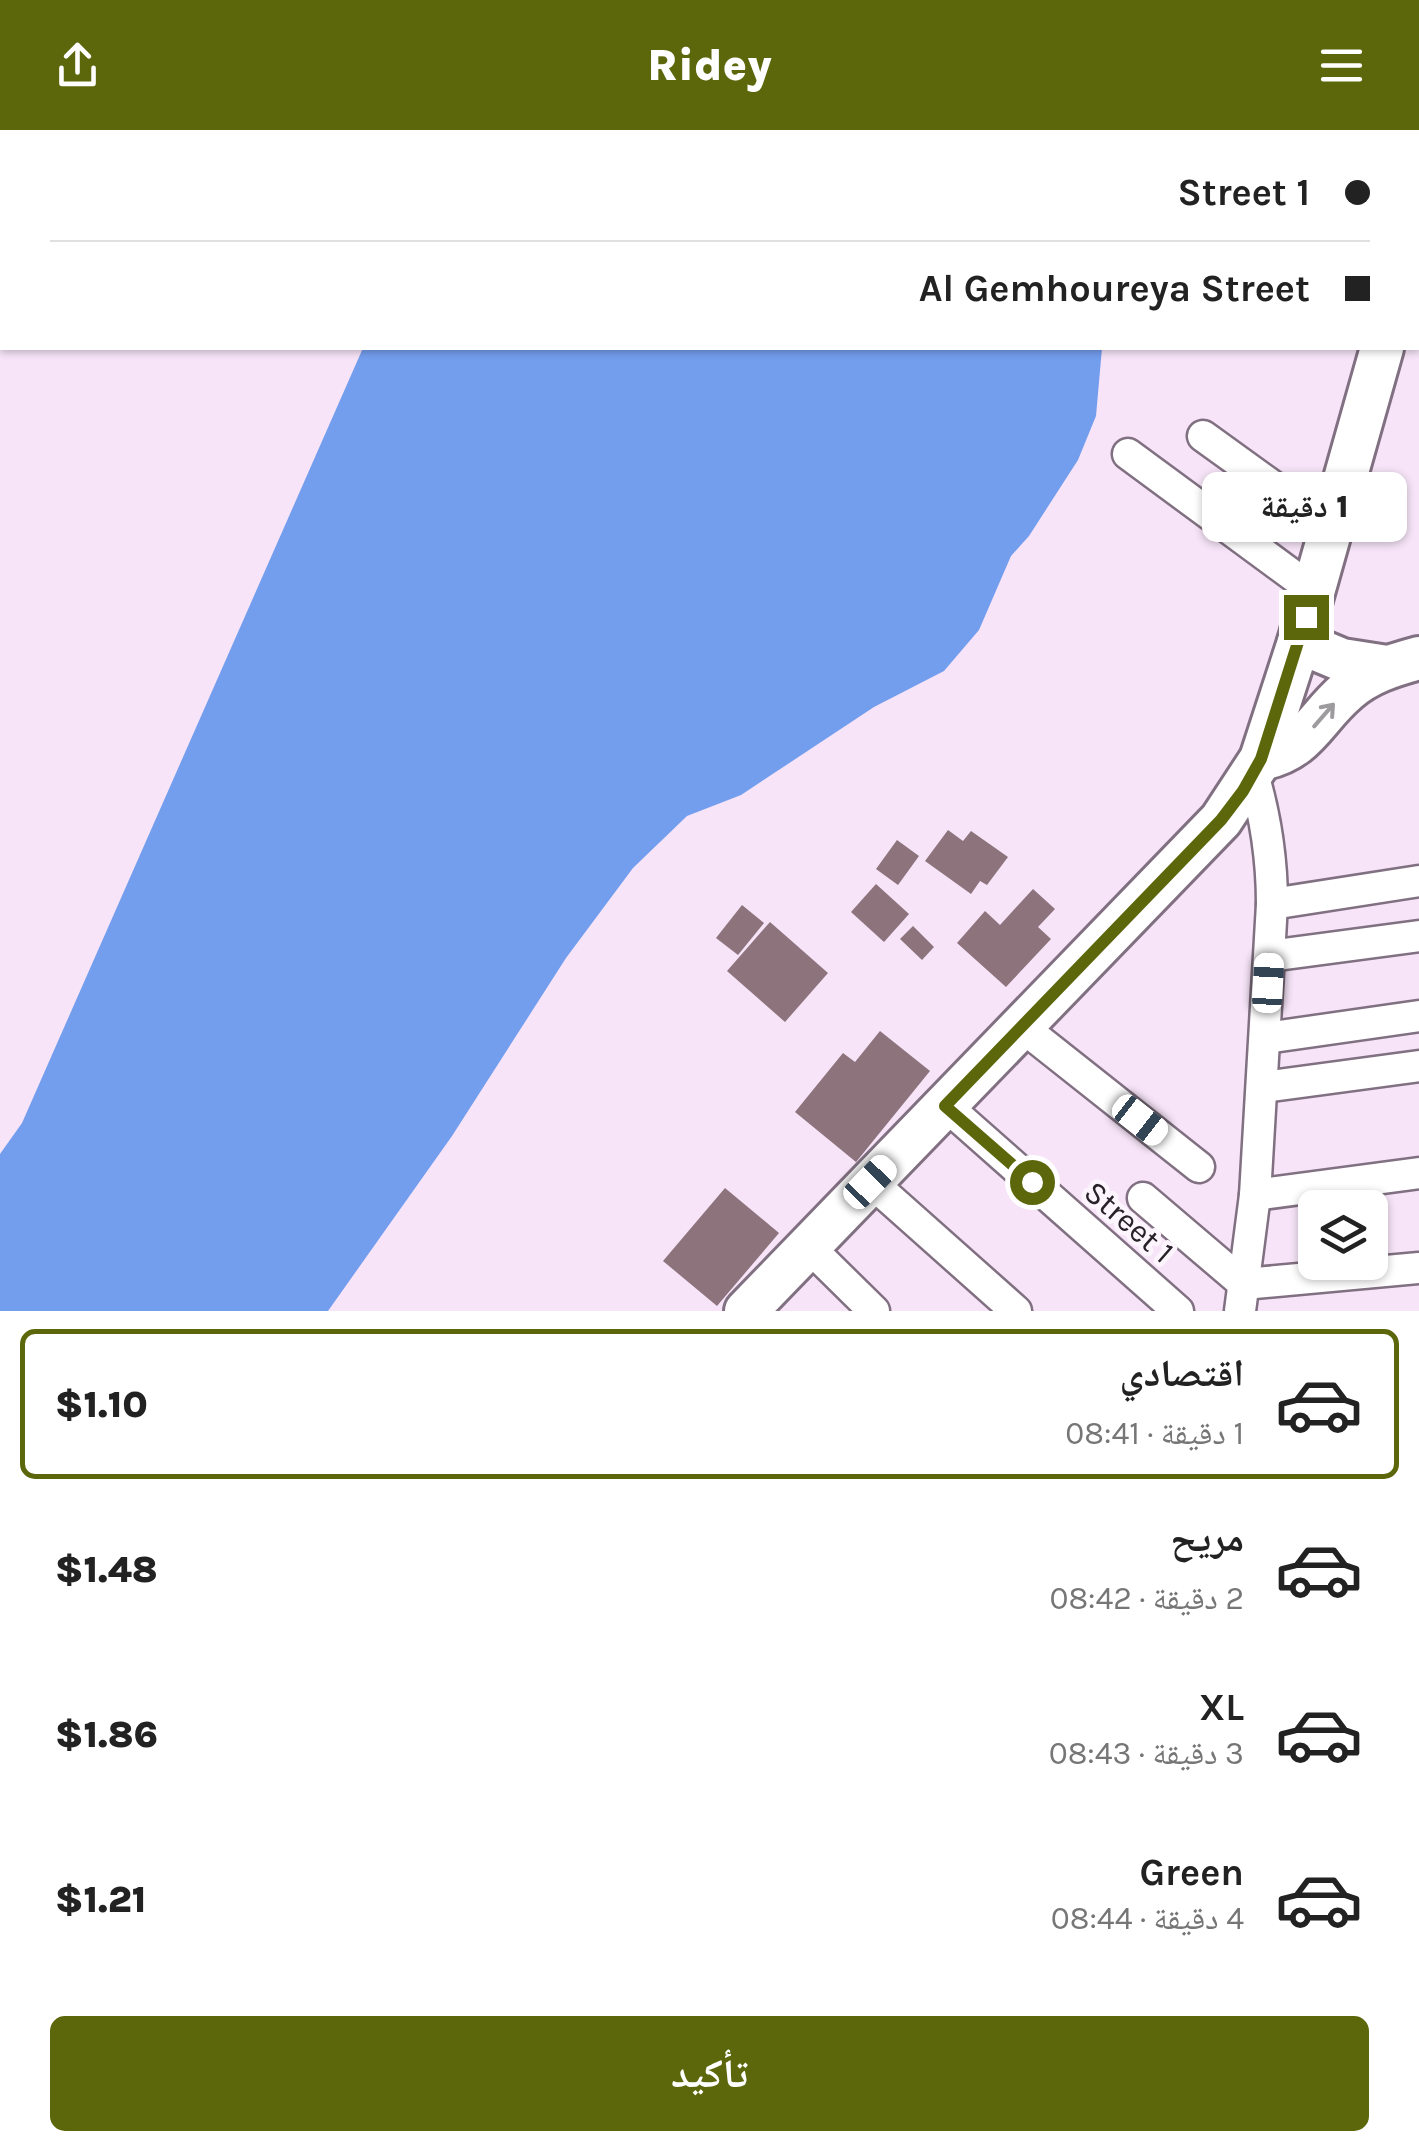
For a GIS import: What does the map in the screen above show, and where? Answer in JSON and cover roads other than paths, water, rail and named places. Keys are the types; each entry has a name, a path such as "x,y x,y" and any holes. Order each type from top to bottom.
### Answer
{"street":[{"path":"764,1305 809,1247 870,1182 1221,820 1257,767 1299,642 1381,350"},
{"path":"1202,436 1332,529"},
{"path":"1128,454 1314,591"},
{"path":"1299,642 1342,660 1403,662"},
{"path":"1257,767 1297,746 1347,690 1403,662"},
{"path":"1242,1297 1256,1195 1272,904 1272,860 1257,767"},
{"path":"1272,904 1419,882"},
{"path":"1270,956 1419,936"},
{"path":"1266,1038 1419,1016"},
{"path":"1021,1026 1199,1167"},
{"path":"1263,1087 1419,1066"},
{"name":"Street 1","path":"945,1106 1178,1311"},
{"path":"1256,1195 1419,1173"},
{"path":"870,1182 1016,1311"},
{"path":"1143,1198 1242,1297"},
{"path":"809,1247 874,1311"},
{"path":"1242,1297 1419,1268"}],"water":[{"path":"362,350 1102,350 1096,416 1078,460 1029,536 1011,556 979,630 944,671 874,707 741,795 687,816 633,868 566,958 452,1136 328,1311 0,1311 0,1154 22,1123"}]}
